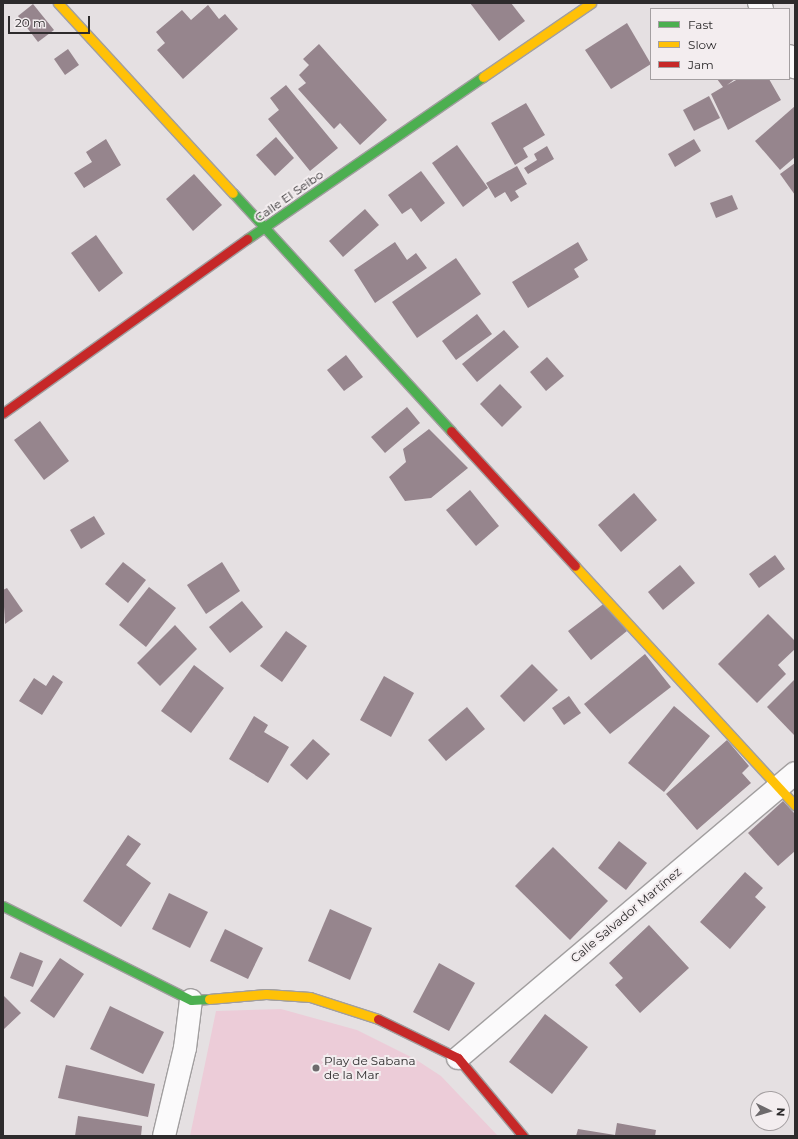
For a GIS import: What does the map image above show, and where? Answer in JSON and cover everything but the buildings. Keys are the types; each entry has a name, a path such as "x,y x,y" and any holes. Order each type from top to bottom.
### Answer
{"street":[{"path":"58,3 795,805"},
{"name":"Calle El Seibo","path":"3,413 264,227 591,3"},
{"path":"790,58 795,67"},
{"name":"Calle Salvador Martínez","path":"458,1058 795,773"},
{"path":"3,906 191,1000 266,994 310,997 366,1013 458,1058 523,1136"},
{"path":"164,1136 185,1048 191,1000"}],"shaded area":[{"name":"Play de Sabana de la Mar","path":"281,1009 357,1030 415,1059 441,1076 498,1136 190,1136 216,1011"}],"traffic: fast":[{"path":"247,239 483,77"},
{"path":"233,193 451,431"},
{"path":"3,906 191,1000 209,999"}],"traffic: slow":[{"path":"58,3 233,193"},
{"path":"483,77 591,3"},
{"path":"575,566 795,805"},
{"path":"209,999 266,994 310,997 378,1019"}],"traffic: jam":[{"path":"3,413 247,239"},
{"path":"451,431 575,566"},
{"path":"378,1019 458,1058 523,1136"}],"place":[{"name":"Play de Sabana de la Mar","path":"316,1068"}]}
